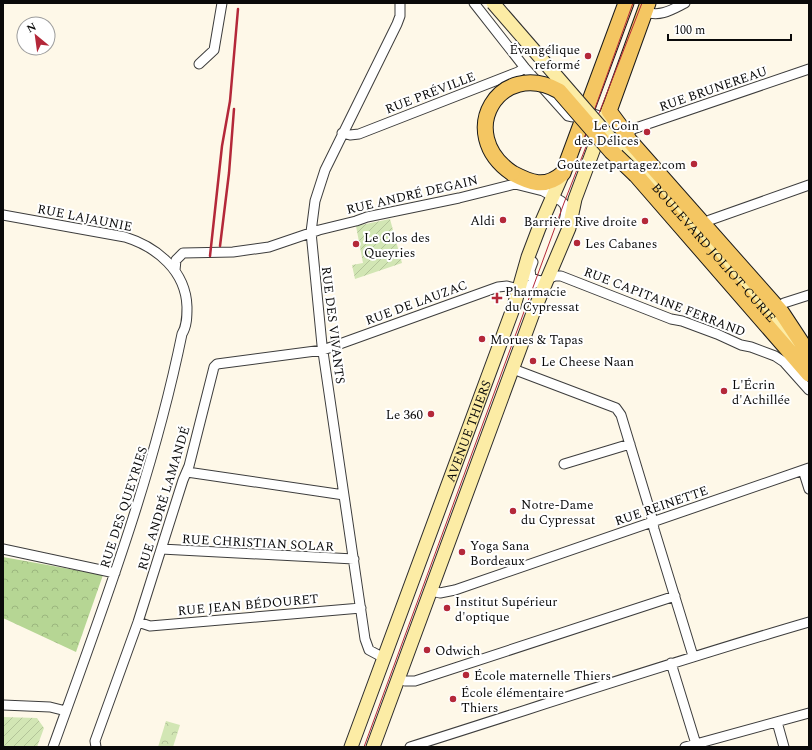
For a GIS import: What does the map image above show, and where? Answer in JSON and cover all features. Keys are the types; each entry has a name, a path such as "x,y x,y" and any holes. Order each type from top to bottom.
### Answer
{"main road":[{"path":"493,3 704,225 767,312 803,338 809,354"},
{"name":"AVENUE THIERS","path":"351,747 519,289 530,250 563,173 626,3"},
{"path":"636,175 624,140 610,114 607,113 646,7"},
{"name":"BOULEVARD JOLIOT-CURIE","path":"525,182 503,166 493,156 485,136 486,116 494,101 508,89 517,85 535,83 551,87 558,91 611,151 636,175 767,312 809,374"},
{"name":"AVENUE THIERS","path":"373,747 513,369 543,281 559,255 569,228 575,199 607,113"},
{"name":"BOULEVARD JOLIOT-CURIE","path":"624,140 642,170 809,360"},
{"path":"525,182 550,182 556,180 563,173"}],"street":[{"path":"199,64 214,50 222,3"},
{"name":"RUE DES VIVANTS","path":"384,658 372,653 369,650 360,608 323,350 310,232 315,201 325,170 397,24 400,16 400,3"},
{"path":"493,3 476,6 525,68 568,116 575,118 592,113 607,113"},
{"path":"646,7 657,15 664,14 685,3"},
{"name":"RUE PRÉVILLE","path":"342,133 350,135 359,134 525,68"},
{"name":"RUE BRUNEREAU","path":"624,140 633,129 809,69"},
{"name":"RUE ANDRÉ DEGAIN","path":"175,270 176,260 183,253 250,250 269,247 310,232 367,217 451,199 510,184 525,182 551,202"},
{"path":"704,225 710,220 809,185"},
{"path":"551,202 564,203 566,214 543,281 531,277 530,270 546,225 551,202"},
{"name":"RUE LAJAUNIE","path":"3,215 125,237 138,241 157,252 175,270"},
{"name":"RUE DES QUEYRIES","path":"53,747 115,573 153,456 182,334 185,329 187,315 187,300 183,286 175,270"},
{"name":"RUE CAPITAINE FERRAND","path":"519,289 555,276 561,276 671,319 682,321 741,345 751,346 775,356 784,362 809,390"},
{"name":"RUE DE LAUZAC","path":"323,350 498,287 507,286 519,289"},
{"path":"767,312 784,303 809,295"},
{"name":"RUE ANDRÉ LAMANDÉ","path":"96,744 138,622 183,480 187,472 214,367 217,364 323,350"},
{"path":"513,369 616,408 622,415 674,596 693,656"},
{"path":"564,464 630,444"},
{"path":"806,469 809,488"},
{"name":"RUE REINETTE","path":"431,592 440,593 455,590 806,469"},
{"path":"187,472 344,495"},
{"path":"3,549 115,573"},
{"name":"RUE CHRISTIAN SOLAR","path":"161,549 354,559"},
{"path":"398,678 405,681 416,681 674,596"},
{"name":"RUE JEAN BÉDOURET","path":"138,622 150,626 360,608"},
{"path":"410,747 573,696 595,687 693,656 809,622"},
{"path":"671,663 696,744"},
{"path":"3,705 50,707 66,711"},
{"path":"685,747 809,713"},
{"path":"777,722 784,747"}],"green space":[{"path":"390,219 402,263 355,279 352,265 363,263 356,226"},
{"path":"3,557 103,575 76,652 3,618"},
{"path":"3,717 37,718 44,728 37,747 3,747"},
{"path":"166,721 180,725 173,747 158,747"}],"tram line":[{"path":"580,150 633,3"},
{"path":"364,747 564,203 642,3"}],"railway":[{"path":"210,256 222,146 230,101 238,9"},
{"path":"220,246 229,173 234,109"}],"place":[{"name":"Évangélique reformé","path":"588,56"},
{"name":"Le Coin des Délices","path":"647,132"},
{"name":"Goûtezetpartagez.com","path":"694,164"},
{"name":"Aldi","path":"503,220"},
{"name":"Barrière Rive droite","path":"645,221"},
{"name":"Les Cabanes","path":"577,243"},
{"name":"Le Clos des Queyries","path":"356,244"},
{"name":"Pharmacie du Cypressat","path":"497,298"},
{"name":"Morues & Tapas","path":"482,339"},
{"name":"Le Cheese Naan","path":"533,361"},
{"name":"L'Écrin d'Achillée","path":"724,391"},
{"name":"Le 360","path":"431,414"},
{"name":"Notre-Dame du Cypressat","path":"513,511"},
{"name":"Yoga Sana Bordeaux","path":"462,552"},
{"name":"Institut Supérieur d'optique","path":"447,608"},
{"name":"Odwich","path":"427,650"},
{"name":"École maternelle Thiers","path":"466,675"},
{"name":"École élémentaire Thiers","path":"453,699"}]}
